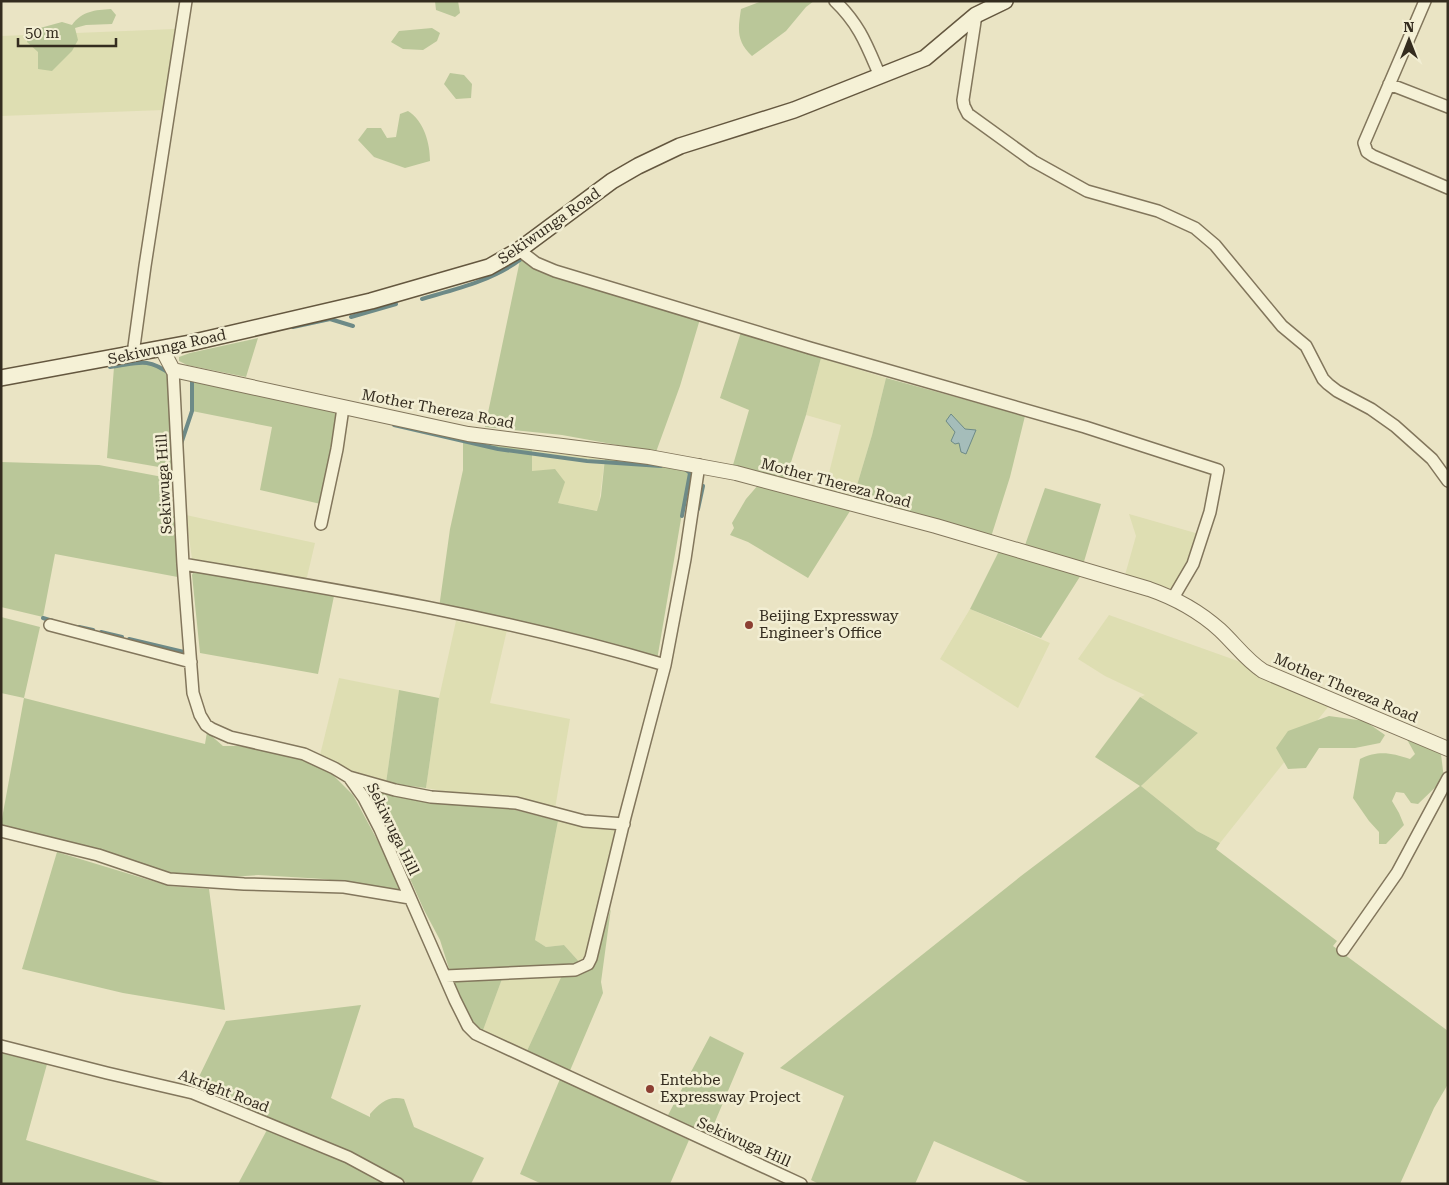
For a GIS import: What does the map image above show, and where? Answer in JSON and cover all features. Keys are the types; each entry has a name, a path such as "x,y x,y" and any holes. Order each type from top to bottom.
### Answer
{"main road":[{"name":"Sekiwunga Road","path":"1,378 162,349 371,301 489,267 519,250 612,181 638,166 680,146 794,110 925,58 976,15 1005,1"}],"street":[{"path":"133,354 186,1"},
{"path":"835,1 859,28 880,76"},
{"path":"1425,1 1364,144 1367,152 1448,188"},
{"path":"976,15 963,100 968,114 1033,161 1087,191 1158,211 1195,228 1215,246 1282,326 1306,346 1323,379 1328,384 1337,392 1372,409 1395,426 1432,459 1448,481"},
{"path":"1389,84 1448,107"},
{"path":"519,250 536,264 555,271 810,348 1085,427 1218,470 1210,512 1193,564 1173,598"},
{"path":"162,349 173,370"},
{"name":"Mother Thereza Road","path":"173,370 468,434 649,457 736,473 936,526 1149,589 1173,598 1200,615 1263,671 1448,748"},
{"name":"Sekiwuga Hill","path":"173,370 183,564 191,662 196,704 206,725 230,737 304,754 349,777 364,798 380,829 468,1026 476,1034 801,1184"},
{"path":"321,524 337,449 343,408"},
{"path":"446,976 575,970 588,964 591,958 665,666 685,559 699,466"},
{"path":"183,564 317,586 431,608 572,640 665,666"},
{"path":"50,625 191,662"},
{"path":"349,777 395,790 431,796 516,803 584,821 624,824"},
{"path":"1343,950 1397,873 1448,778"},
{"path":"1,831 98,855 169,878 244,884 336,886 410,898"},
{"name":"Akright Road","path":"1,1046 193,1093 348,1157 398,1184"}],"green space":[{"path":"435,1 458,1 460,13 455,17 436,10"},
{"path":"762,1 814,1 806,7 786,31 752,56 743,45 739,34 741,9"},
{"path":"111,9 116,15 112,24 86,25 75,28 78,40 72,51 52,71 38,69 38,52 27,42 29,31 62,22 72,25 85,14"},
{"path":"432,28 440,33 437,41 423,50 403,49 391,42 399,31"},
{"path":"175,29 164,110 1,116 1,36"},
{"path":"450,73 464,75 472,84 471,98 456,99 444,84"},
{"path":"408,111 414,115 422,126 429,147 430,161 405,168 374,157 358,140 367,128 381,128 387,138 396,137 400,114"},
{"path":"520,260 573,281 700,319 680,386 656,452 562,435 485,427"},
{"path":"741,332 821,358 806,415 785,481 733,465 749,410 720,398"},
{"path":"258,338 246,377 187,365 179,361 179,357 190,353"},
{"path":"821,358 886,378 872,435 852,502 824,493 841,425 806,415"},
{"path":"143,362 157,365 172,376 176,470 107,458 114,367"},
{"path":"886,378 1025,416 1010,477 991,537 852,502 872,435"},
{"path":"201,379 347,413 325,505 260,490 272,427 192,411 193,383"},
{"path":"463,438 532,449 532,471 555,469 565,482 558,503 597,511 601,496 605,458 660,463 689,472 657,660 439,608 450,529 463,470"},
{"path":"532,449 605,458 598,511 558,503 532,471"},
{"path":"1,462 99,465 168,478 183,578 55,554 43,617 1,607"},
{"path":"759,484 850,511 808,578 748,542 730,535 734,528 732,523 746,499"},
{"path":"1045,488 1101,504 1083,565 1024,548"},
{"path":"1129,514 1199,534 1182,592 1125,575 1136,536"},
{"path":"186,515 315,543 307,577 302,580 192,559"},
{"path":"999,551 1081,575 1041,638 970,609"},
{"path":"201,569 334,596 318,674 200,653 192,575 194,571"},
{"path":"970,609 1050,643 1018,708 940,659"},
{"path":"1109,615 1249,665 1332,702 1220,843 1197,831 1141,786 1198,733 1140,697 1145,695 1105,676 1078,659"},
{"path":"1,617 40,627 24,698 1,693"},
{"path":"456,621 507,630 490,703 570,719 555,809 518,798 465,795 426,788 439,698"},
{"path":"339,678 399,690 386,783 345,770 320,755"},
{"path":"399,690 439,698 426,788 386,783"},
{"path":"1140,697 1198,733 1141,786 1197,831 1220,843 1216,849 1337,941 1333,946 1448,1031 1448,1084 1434,1108 1400,1184 1032,1184 934,1141 915,1184 819,1184 811,1180 844,1096 780,1068 1021,876 1140,786 1095,757"},
{"path":"24,698 205,744 207,732 223,746 238,746 292,756 327,769 353,795 401,884 399,892 324,879 258,875 216,878 178,877 1,824"},
{"path":"1329,716 1365,721 1385,735 1380,743 1355,748 1319,748 1306,768 1288,769 1276,748 1288,731"},
{"path":"1404,734 1434,742 1441,754 1444,779 1418,804 1411,803 1404,793 1396,792 1392,801 1404,825 1386,844 1379,844 1379,832 1353,798 1360,759 1373,754 1385,753 1410,759 1415,754"},
{"path":"362,786 468,805 512,809 558,821 535,940 546,947 564,945 582,965 594,964 611,908 601,982 603,993 569,1073 526,1053 564,971 502,979 482,1033 466,1012 455,988 440,940 424,910 398,852"},
{"path":"558,821 619,828 587,952 581,964 564,945 546,947 535,940"},
{"path":"57,852 169,886 209,889 225,1010 123,993 22,969"},
{"path":"564,971 526,1053 482,1033 502,979"},
{"path":"361,1005 331,1098 370,1117 370,1114 377,1106 385,1101 393,1098 404,1099 414,1127 484,1158 471,1184 409,1184 360,1159 194,1087 226,1021"},
{"path":"710,1036 744,1053 709,1136 667,1117"},
{"path":"1,1045 49,1057 26,1140 167,1184 1,1184"},
{"path":"560,1079 689,1140 670,1184 542,1184 520,1174"},
{"path":"268,1128 331,1155 385,1184 238,1184"}],"water":[{"path":"951,414 965,429 976,430 966,454 961,452 959,443 955,444 951,441 955,432 946,421"}],"waterway":[{"path":"422,299 485,279 520,260"},
{"path":"351,317 396,304"},
{"path":"293,327 330,319 353,326"},
{"path":"110,367 148,363 162,368 170,374"},
{"path":"181,444 192,411 192,381"},
{"path":"394,425 498,449 587,461 661,466"},
{"path":"682,516 690,473 685,469"},
{"path":"698,509 703,486"},
{"path":"43,618 53,621"},
{"path":"79,627 93,630"},
{"path":"101,632 122,637"},
{"path":"129,639 188,653"}],"place":[{"name":"Beijing Expressway Engineer's Office","path":"749,625"},
{"name":"Entebbe Expressway Project","path":"650,1089"}]}
